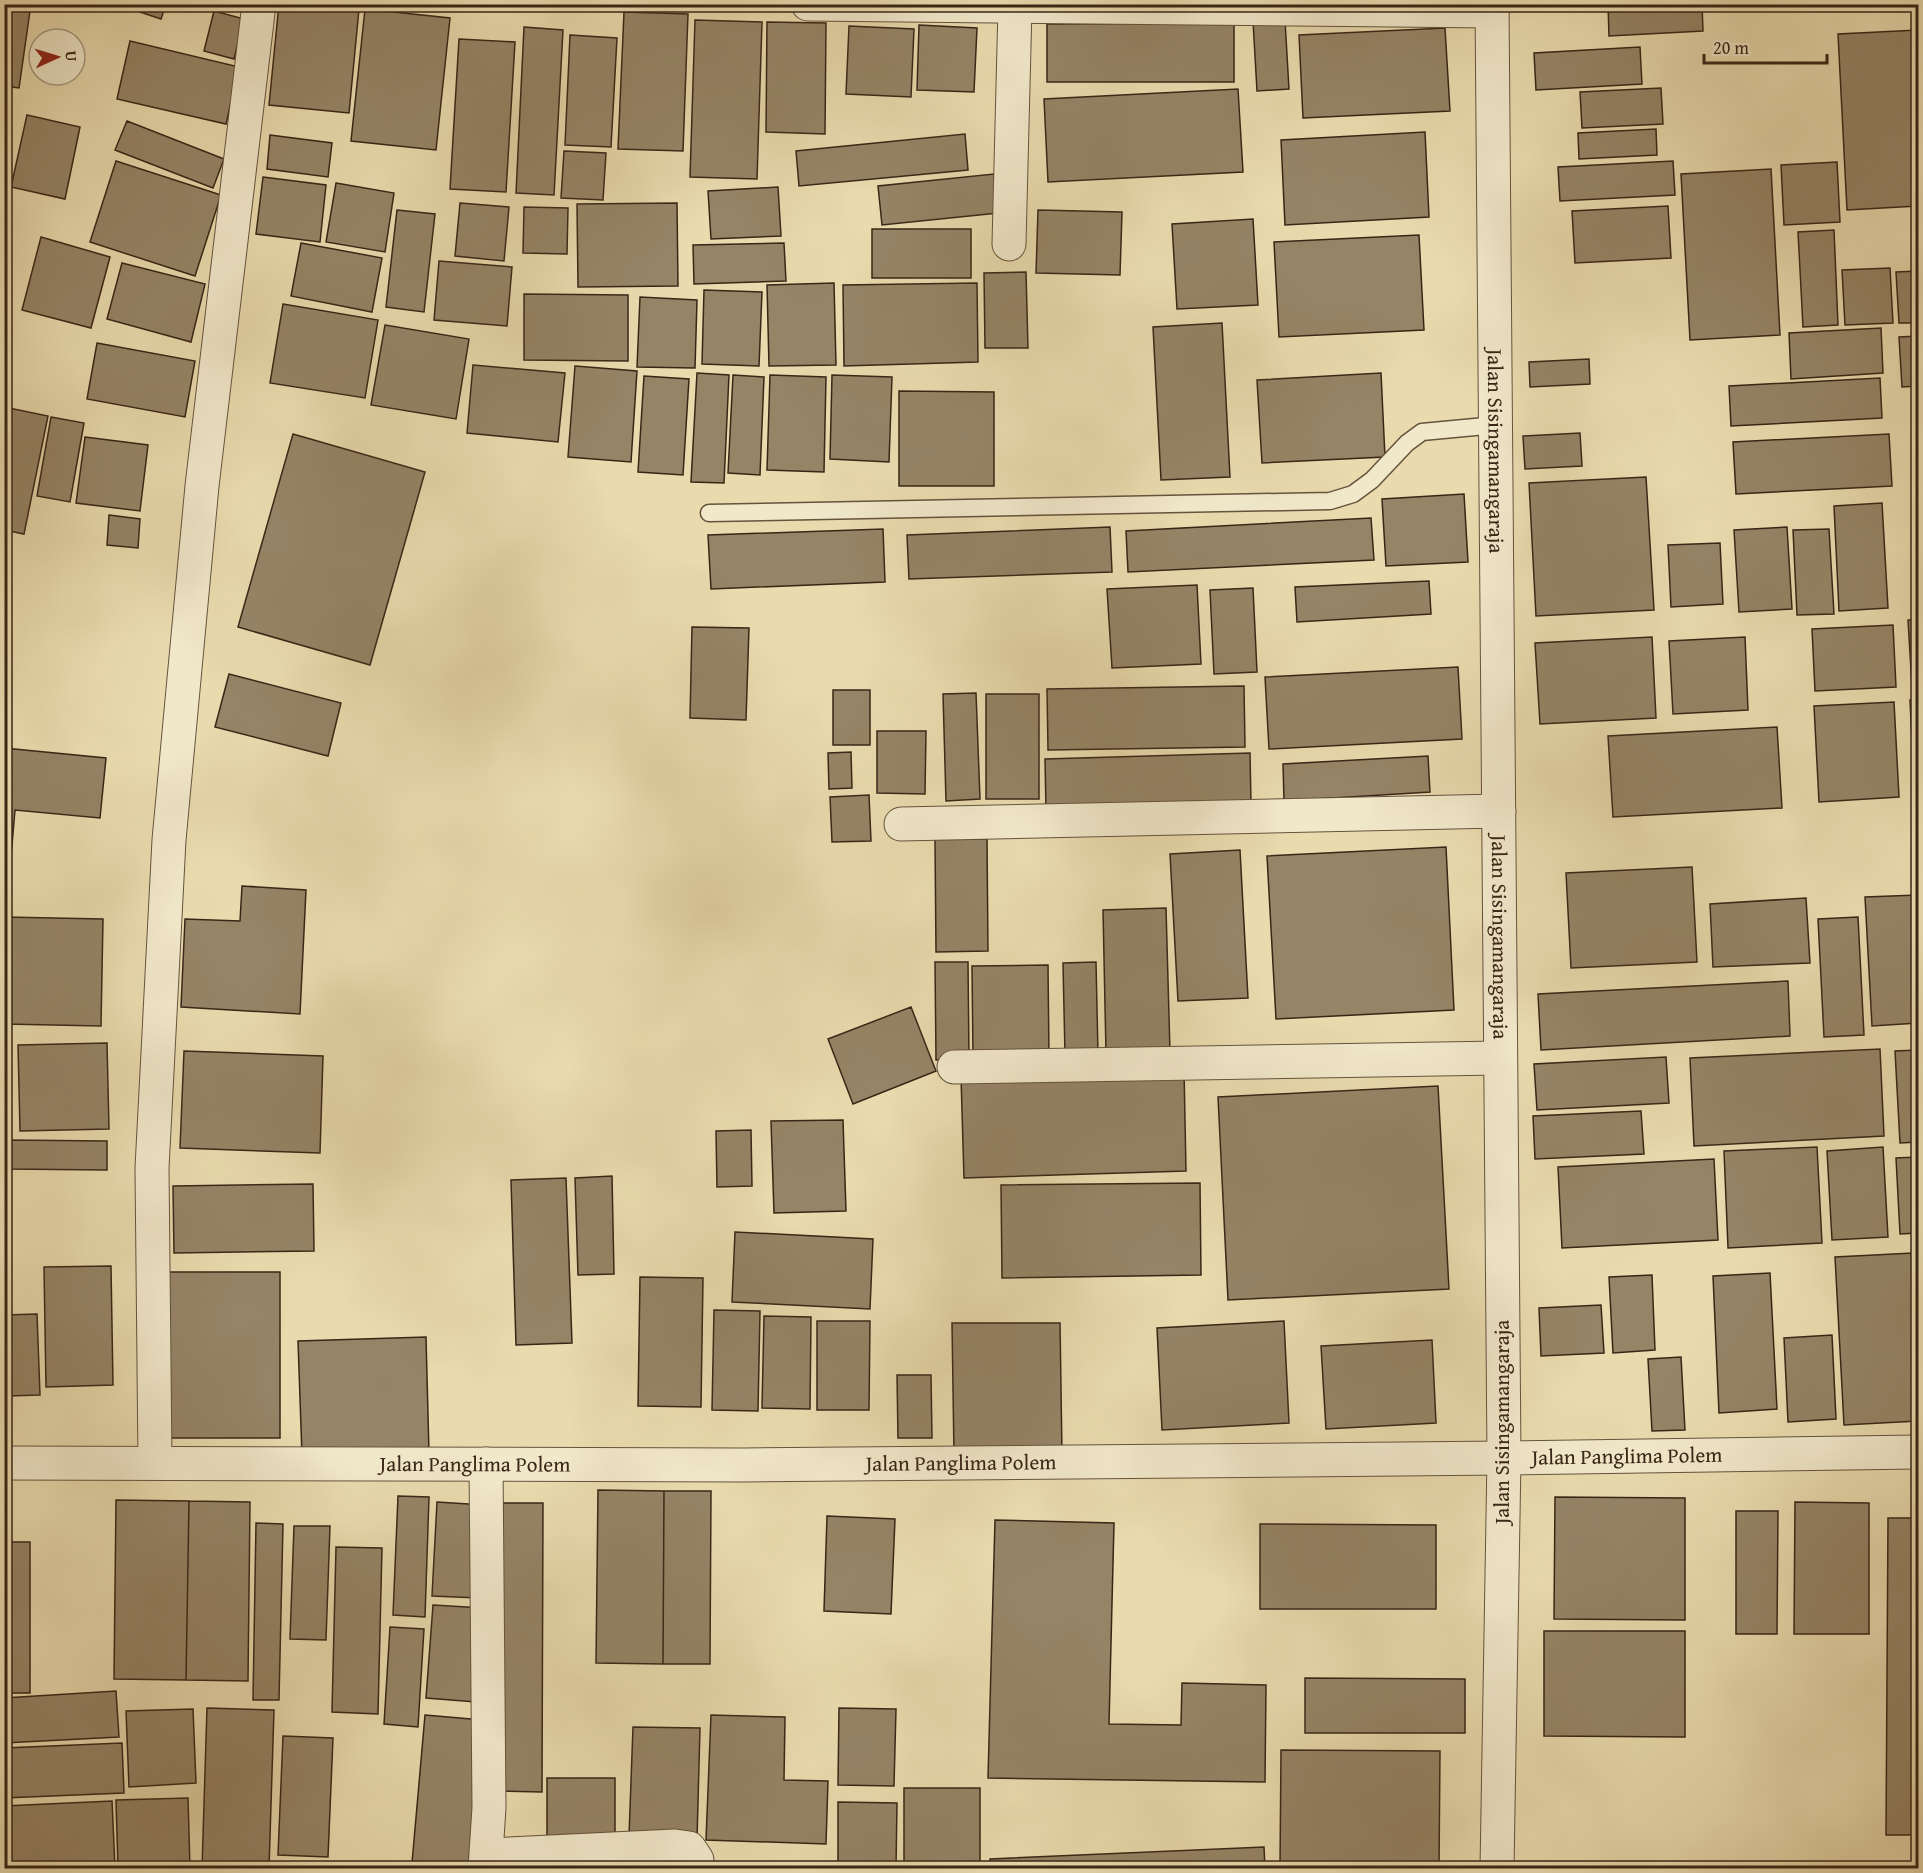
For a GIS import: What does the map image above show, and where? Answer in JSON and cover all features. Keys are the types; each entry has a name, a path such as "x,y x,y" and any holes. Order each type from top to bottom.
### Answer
{"street":[{"path":"155,1463 152,1168 169,840 202,486 259,4"},
{"path":"808,4 1492,8"},
{"path":"1010,244 1016,7"},
{"name":"Jalan Sisingamangaraja","path":"1492,8 1504,1458 1497,1869"},
{"path":"902,824 1499,811"},
{"path":"954,1067 1500,1058"},
{"name":"Jalan Panglima Polem","path":"4,1463 744,1465 1918,1452"},
{"path":"486,1464 489,1808 486,1862 675,1846 689,1848 698,1860 697,1869"}],"lane":[{"path":"709,513 1330,501 1353,495 1372,480 1407,442 1422,432 1496,425"}],"building":[{"path":"4,4 31,4 19,88 4,86"},
{"path":"116,4 166,4 161,19"},
{"path":"279,4 311,4 359,9 349,113 269,105"},
{"path":"1608,4 1702,4 1703,31 1609,36"},
{"path":"365,9 450,18 436,150 351,141"},
{"path":"214,11 244,19 234,59 204,51"},
{"path":"624,12 688,14 683,151 618,149"},
{"path":"695,20 762,22 757,179 690,177"},
{"path":"1285,20 1289,89 1257,91 1253,21"},
{"path":"767,22 826,23 825,134 766,132"},
{"path":"1234,23 1234,82 1047,82 1047,24"},
{"path":"919,25 977,28 974,92 917,90"},
{"path":"849,26 914,29 911,97 846,94"},
{"path":"524,27 563,30 554,195 516,193"},
{"path":"1445,28 1450,111 1303,118 1299,35"},
{"path":"1918,30 1918,206 1847,210 1838,34"},
{"path":"570,35 617,38 611,147 565,145"},
{"path":"459,39 515,42 506,192 450,189"},
{"path":"130,41 239,67 226,124 117,99"},
{"path":"1640,47 1642,84 1536,90 1534,53"},
{"path":"1661,88 1663,124 1582,128 1580,92"},
{"path":"1238,89 1243,172 1048,182 1044,99"},
{"path":"27,115 80,127 65,199 11,187"},
{"path":"127,121 224,159 213,188 115,150"},
{"path":"1656,129 1657,155 1579,159 1578,133"},
{"path":"1425,132 1429,217 1285,225 1281,140"},
{"path":"965,134 968,170 799,186 796,151"},
{"path":"270,135 332,143 328,177 267,169"},
{"path":"564,151 606,153 603,200 561,198"},
{"path":"116,161 221,195 195,276 90,242"},
{"path":"1673,161 1675,195 1560,201 1558,167"},
{"path":"1837,162 1840,222 1784,225 1781,165"},
{"path":"1771,169 1780,335 1690,340 1681,174"},
{"path":"994,174 998,213 882,225 878,186"},
{"path":"263,177 326,185 320,242 256,234"},
{"path":"336,183 394,193 385,252 326,242"},
{"path":"778,187 781,236 711,239 708,191"},
{"path":"460,203 509,207 504,261 455,256"},
{"path":"677,203 678,286 578,287 577,204"},
{"path":"1668,206 1671,258 1575,263 1572,211"},
{"path":"524,207 568,208 567,254 523,253"},
{"path":"397,210 435,214 424,312 386,307"},
{"path":"1038,210 1122,212 1120,275 1036,273"},
{"path":"1253,219 1258,305 1177,309 1172,224"},
{"path":"872,229 971,229 971,278 872,278"},
{"path":"1834,230 1838,325 1803,327 1798,232"},
{"path":"1419,235 1424,330 1279,337 1274,242"},
{"path":"41,237 110,257 91,328 22,310"},
{"path":"301,243 382,258 372,312 291,296"},
{"path":"784,243 786,281 694,284 693,245"},
{"path":"439,261 512,267 507,326 434,320"},
{"path":"122,263 205,284 191,342 107,319"},
{"path":"1890,268 1893,323 1845,325 1842,270"},
{"path":"1918,271 1918,323 1899,323 1896,272"},
{"path":"1026,272 1028,348 985,348 984,273"},
{"path":"834,283 836,365 769,366 767,285"},
{"path":"977,283 978,362 844,366 843,285"},
{"path":"704,290 762,292 759,366 702,364"},
{"path":"524,294 628,295 628,361 524,360"},
{"path":"640,297 697,300 695,368 637,367"},
{"path":"283,304 378,320 365,398 270,383"},
{"path":"1222,323 1230,477 1161,480 1153,327"},
{"path":"385,325 469,339 456,419 371,405"},
{"path":"1881,328 1883,373 1791,379 1789,333"},
{"path":"1918,336 1918,386 1902,387 1899,337"},
{"path":"97,343 195,361 185,417 87,399"},
{"path":"1589,359 1590,384 1530,387 1529,362"},
{"path":"473,365 565,373 558,442 467,433"},
{"path":"575,366 637,371 631,462 568,457"},
{"path":"697,373 729,375 724,483 691,482"},
{"path":"1381,373 1385,457 1262,463 1257,380"},
{"path":"733,375 764,377 760,475 728,473"},
{"path":"770,375 826,377 824,472 767,470"},
{"path":"832,375 892,377 889,462 830,459"},
{"path":"644,376 689,379 683,475 638,472"},
{"path":"1880,378 1882,418 1731,426 1729,386"},
{"path":"899,391 994,392 994,486 899,486"},
{"path":"9,408 48,416 24,534 4,530 4,428"},
{"path":"51,417 84,423 70,502 37,496"},
{"path":"1580,433 1582,466 1525,469 1523,436"},
{"path":"293,434 425,472 370,665 238,627"},
{"path":"1889,434 1892,486 1736,494 1733,442"},
{"path":"85,437 148,445 140,511 76,503"},
{"path":"1646,477 1654,610 1536,616 1529,483"},
{"path":"1464,494 1468,562 1386,566 1382,499"},
{"path":"1882,503 1888,608 1839,611 1834,506"},
{"path":"109,515 140,519 138,548 107,545"},
{"path":"1371,518 1374,560 1128,572 1126,531"},
{"path":"1110,527 1112,572 909,579 907,535"},
{"path":"1787,527 1792,609 1739,612 1734,530"},
{"path":"883,529 885,582 711,589 708,535"},
{"path":"1829,529 1834,614 1797,615 1793,530"},
{"path":"1720,543 1723,604 1671,607 1668,545"},
{"path":"1429,581 1431,614 1297,622 1295,587"},
{"path":"1197,585 1201,664 1112,668 1107,589"},
{"path":"1253,588 1257,672 1214,674 1210,590"},
{"path":"1908,620 1918,620 1918,686 1912,687"},
{"path":"1893,625 1896,687 1815,691 1812,629"},
{"path":"692,627 749,628 746,720 690,718"},
{"path":"1652,637 1656,718 1540,724 1535,643"},
{"path":"1745,637 1748,710 1673,714 1669,641"},
{"path":"1458,667 1462,739 1269,749 1265,677"},
{"path":"229,674 341,703 328,756 215,727"},
{"path":"1244,686 1245,747 1048,750 1047,689"},
{"path":"833,690 870,690 870,745 833,745"},
{"path":"976,693 980,799 946,801 943,694"},
{"path":"986,694 1039,694 1039,799 986,799"},
{"path":"1918,699 1918,784 1914,784 1910,700"},
{"path":"1894,702 1899,797 1819,802 1814,706"},
{"path":"1777,727 1782,808 1613,817 1608,736"},
{"path":"877,731 926,731 925,794 877,793"},
{"path":"4,748 106,758 100,818 15,810 11,857 4,857"},
{"path":"851,752 852,788 829,789 828,753"},
{"path":"1250,753 1251,804 1046,810 1045,759"},
{"path":"1428,756 1430,792 1284,801 1283,764"},
{"path":"869,795 871,841 832,842 830,797"},
{"path":"935,839 987,839 988,951 936,952"},
{"path":"1446,847 1454,1010 1276,1019 1267,856"},
{"path":"1240,850 1248,998 1178,1001 1170,854"},
{"path":"1692,867 1697,962 1571,968 1566,873"},
{"path":"242,886 306,890 300,1014 181,1007 185,919 240,921"},
{"path":"1918,895 1918,1023 1872,1026 1865,897"},
{"path":"1806,898 1810,963 1713,967 1710,904"},
{"path":"1166,908 1170,1052 1106,1053 1103,910"},
{"path":"4,917 103,919 101,1026 4,1024"},
{"path":"1858,917 1864,1035 1824,1037 1818,919"},
{"path":"935,962 968,962 969,1059 936,1060"},
{"path":"1096,962 1098,1054 1065,1055 1063,963"},
{"path":"1048,965 1049,1057 973,1058 972,966"},
{"path":"1788,981 1790,1036 1541,1050 1538,994"},
{"path":"911,1007 936,1071 853,1104 828,1039"},
{"path":"4,1035 7,1035 8,1086 4,1086"},
{"path":"107,1043 109,1129 20,1131 18,1045"},
{"path":"1880,1049 1884,1136 1694,1146 1690,1058"},
{"path":"1918,1050 1918,1142 1900,1143 1895,1051"},
{"path":"184,1051 323,1056 320,1153 180,1148"},
{"path":"1666,1057 1669,1103 1537,1110 1534,1064"},
{"path":"1184,1070 1186,1171 964,1178 961,1077"},
{"path":"1438,1086 1449,1289 1228,1300 1218,1097"},
{"path":"1641,1111 1644,1154 1535,1159 1533,1116"},
{"path":"843,1120 846,1211 774,1213 771,1121"},
{"path":"751,1130 752,1186 717,1187 716,1131"},
{"path":"7,1140 107,1141 107,1170 7,1169"},
{"path":"1817,1147 1822,1243 1728,1248 1724,1151"},
{"path":"1883,1147 1888,1237 1832,1240 1827,1151"},
{"path":"1918,1157 1918,1233 1900,1234 1896,1158"},
{"path":"1714,1159 1718,1240 1562,1248 1558,1167"},
{"path":"612,1176 614,1274 578,1275 575,1178"},
{"path":"566,1178 572,1343 516,1345 511,1180"},
{"path":"1200,1183 1201,1275 1002,1278 1001,1185"},
{"path":"313,1184 314,1251 174,1253 173,1186"},
{"path":"735,1232 873,1239 870,1309 732,1302"},
{"path":"1913,1253 1918,1359 1918,1421 1844,1425 1835,1257"},
{"path":"111,1266 113,1385 46,1387 44,1267"},
{"path":"168,1272 280,1272 280,1438 169,1438"},
{"path":"1770,1273 1777,1409 1719,1413 1713,1276"},
{"path":"1652,1275 1655,1350 1613,1353 1609,1277"},
{"path":"640,1277 703,1278 701,1407 638,1406"},
{"path":"1601,1305 1604,1353 1541,1356 1539,1308"},
{"path":"714,1310 760,1311 758,1411 712,1410"},
{"path":"37,1314 40,1395 7,1396 4,1315"},
{"path":"764,1316 811,1317 810,1409 762,1408"},
{"path":"817,1321 870,1321 869,1410 817,1410"},
{"path":"1284,1321 1289,1423 1162,1430 1157,1328"},
{"path":"952,1323 1060,1323 1062,1454 954,1455"},
{"path":"1832,1335 1836,1419 1788,1422 1784,1338"},
{"path":"426,1337 429,1453 302,1456 298,1341"},
{"path":"1432,1340 1436,1423 1326,1429 1321,1346"},
{"path":"1681,1357 1685,1430 1652,1431 1648,1359"},
{"path":"897,1375 931,1375 932,1438 898,1438"},
{"path":"598,1490 664,1491 663,1664 596,1663"},
{"path":"664,1491 711,1491 710,1664 663,1664"},
{"path":"398,1496 429,1497 425,1617 393,1615"},
{"path":"1555,1497 1685,1498 1685,1620 1554,1619"},
{"path":"116,1500 189,1501 186,1680 114,1679"},
{"path":"189,1501 250,1502 248,1681 186,1680"},
{"path":"437,1502 484,1505 479,1598 432,1596"},
{"path":"1795,1502 1869,1503 1869,1634 1794,1634"},
{"path":"503,1503 543,1503 542,1792 502,1791"},
{"path":"1736,1511 1778,1511 1777,1634 1736,1634"},
{"path":"827,1516 895,1519 891,1614 824,1611"},
{"path":"1888,1518 1918,1518 1918,1835 1886,1835"},
{"path":"995,1520 1114,1523 1109,1724 1181,1725 1182,1683 1266,1685 1265,1782 988,1778"},
{"path":"256,1523 283,1524 279,1700 253,1700"},
{"path":"1260,1524 1436,1525 1436,1609 1260,1609"},
{"path":"294,1526 330,1526 326,1640 290,1639"},
{"path":"4,1542 30,1542 30,1693 4,1693"},
{"path":"336,1547 382,1548 378,1714 332,1712"},
{"path":"433,1605 483,1608 476,1702 426,1698"},
{"path":"390,1627 424,1629 418,1727 384,1724"},
{"path":"1544,1631 1685,1631 1685,1737 1544,1736"},
{"path":"1305,1678 1465,1679 1465,1733 1305,1733"},
{"path":"116,1691 119,1737 4,1743 4,1698"},
{"path":"207,1708 274,1710 269,1868 202,1868"},
{"path":"839,1708 896,1709 894,1786 838,1785"},
{"path":"193,1709 196,1783 129,1787 126,1711"},
{"path":"425,1715 482,1720 469,1868 412,1863"},
{"path":"711,1715 785,1717 784,1780 828,1781 826,1844 706,1840"},
{"path":"633,1727 700,1728 697,1839 629,1836"},
{"path":"283,1736 333,1738 328,1857 278,1855"},
{"path":"122,1743 124,1793 4,1798 4,1748"},
{"path":"1281,1750 1440,1751 1439,1868 1280,1868"},
{"path":"547,1778 615,1778 615,1839 547,1839"},
{"path":"904,1788 980,1788 980,1868 904,1868"},
{"path":"188,1798 190,1868 118,1868 116,1800"},
{"path":"112,1801 115,1868 4,1868 4,1806"},
{"path":"838,1802 897,1803 896,1868 838,1868"},
{"path":"1264,1847 1265,1868 991,1868 990,1859"}]}
